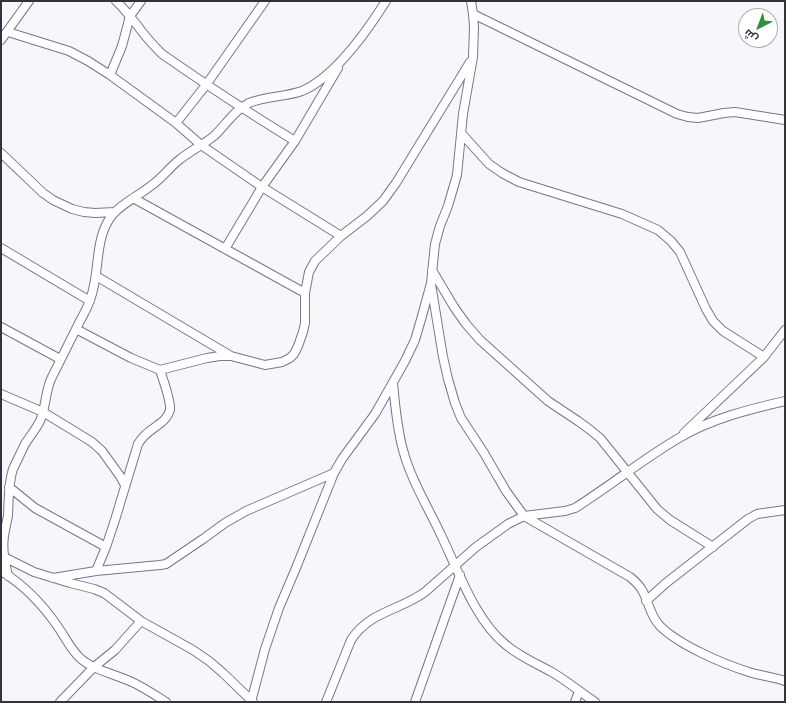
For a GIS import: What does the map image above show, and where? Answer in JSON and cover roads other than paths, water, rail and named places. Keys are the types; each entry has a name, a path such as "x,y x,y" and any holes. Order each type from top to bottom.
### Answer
{"street":[{"path":"1,40 29,1"},
{"path":"116,1 162,54 206,85 294,141"},
{"path":"110,75 122,46 130,16 142,1"},
{"path":"176,123 206,85 265,1"},
{"path":"166,702 132,682 94,667 79,657 41,605 26,589 5,573 3,547 8,515 9,487 13,469 25,444 36,428 43,412 48,385 90,301 96,276 101,238 109,220 115,212 152,186 180,159 213,137 234,115 248,104 266,98 301,91 321,80 342,60 364,33 386,1"},
{"path":"252,702 265,649 279,608 334,473 342,459 375,414 406,361 415,340 431,283 435,244 457,175 463,114 473,57 474,26 471,1"},
{"path":"473,14 683,116 698,118 735,112 785,120"},
{"path":"8,32 70,51 88,61 110,75 176,123 201,145 262,187 341,236"},
{"path":"76,329 131,358 160,370 220,356 231,356 265,365 282,362 290,358 296,350 303,332 305,323 305,293 309,272 315,261 341,236 367,216 383,201 396,183 473,57"},
{"path":"225,249 262,187 294,141 342,60"},
{"path":"461,133 489,164 502,174 519,182 622,214 658,230 671,241 680,252 713,321 723,331 764,356"},
{"path":"1,153 52,200 72,209 84,212 115,212"},
{"path":"133,198 305,293"},
{"path":"1,248 90,301"},
{"path":"432,270 454,307 480,340 548,401 600,438 657,509 670,520 713,547"},
{"path":"96,276 231,356"},
{"path":"431,283 443,358 455,403 462,418 506,492 524,516 637,582 643,590 646,601 658,625 668,633 687,645 738,668 751,673 785,681"},
{"path":"1,327 60,359"},
{"path":"679,437 764,356 785,330"},
{"path":"96,571 106,547 138,444 144,434 160,424 170,412 168,393 160,370"},
{"path":"393,384 397,422 402,449 409,469 418,491 479,614 492,632 505,645 550,672 595,702"},
{"path":"1,394 43,412 96,445 114,467 125,485"},
{"path":"326,702 351,640 364,624 425,592 476,547 501,528 524,516 565,511 575,508 679,437 742,411 785,401"},
{"path":"53,578 96,571 166,564 225,523 246,511 334,473"},
{"path":"9,487 35,508 106,547"},
{"path":"646,601 666,583 748,519 757,514 785,510"},
{"path":"4,557 34,572 104,593 141,621 193,650 209,661 252,702"},
{"path":"415,702 460,575"},
{"path":"60,702 94,667 115,650 141,621"},
{"path":"575,702 579,691"}]}
